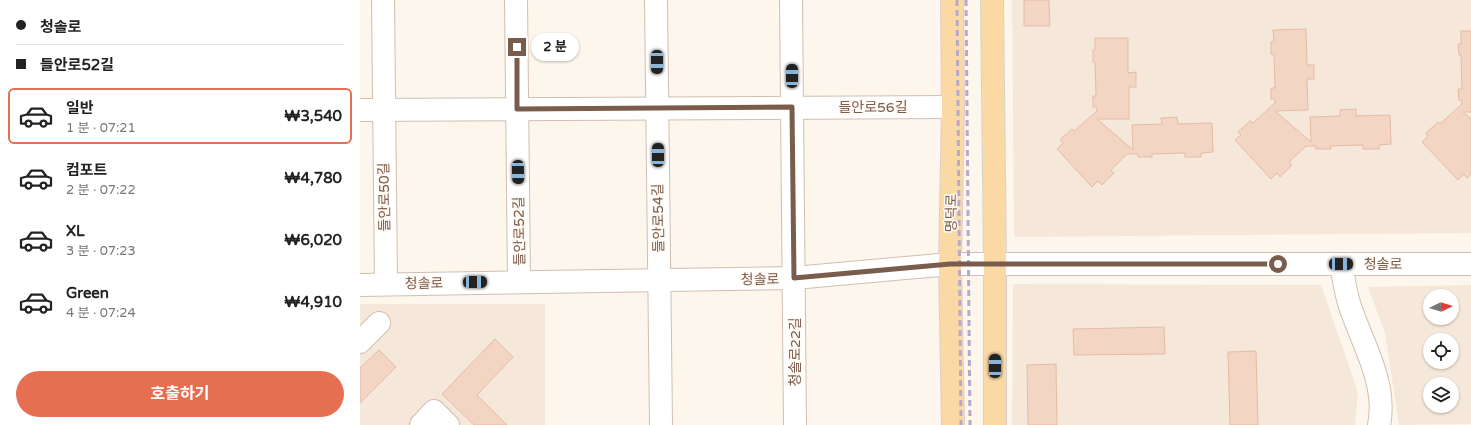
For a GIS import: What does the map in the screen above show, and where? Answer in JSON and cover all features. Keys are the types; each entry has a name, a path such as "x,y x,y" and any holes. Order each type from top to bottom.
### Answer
{"main road":[{"name":"명덕로","path":"952,0 953,106 950,264 953,425"},
{"path":"992,0 995,425"}],"street":[{"name":"들안로50길","path":"383,0 386,284"},
{"name":"들안로52길","path":"516,0 519,282"},
{"name":"들안로54길","path":"656,0 661,425"},
{"path":"791,0 794,278"},
{"name":"들안로56길","path":"792,107 953,106"},
{"path":"360,110 792,107"},
{"name":"청솔로","path":"360,284 794,278 950,264 1471,264"},
{"path":"1341,264 1346,295 1375,372 1380,395 1379,425"},
{"name":"청솔로22길","path":"794,278 795,425"},
{"path":"360,342 379,323"},
{"path":"421,425 434,411 448,425"}],"shaded area":[{"path":"1012,0 1471,0 1471,233 1014,237"},
{"path":"1013,284 1321,285 1358,392 1355,425 1012,425"},
{"path":"1471,285 1471,424 1399,425 1385,333 1368,287"},
{"path":"360,304 545,304 545,425 360,425"}],"building":[{"path":"1024,0 1049,0 1050,26 1024,26"},
{"path":"1306,29 1307,65 1314,65 1314,79 1307,79 1308,110 1275,111 1311,142 1310,117 1340,116 1340,110 1356,109 1356,116 1390,115 1391,144 1379,145 1379,149 1363,149 1363,145 1330,146 1331,149 1316,149 1316,146 1306,146 1289,162 1292,165 1280,177 1277,173 1271,179 1235,140 1241,135 1238,132 1250,121 1253,123 1275,103 1275,99 1271,99 1271,88 1275,88 1274,54 1271,54 1271,42 1274,42 1273,30"},
{"path":"1461,31 1471,31 1471,112 1463,112 1471,119 1471,174 1467,178 1464,174 1458,180 1422,142 1428,136 1426,133 1438,122 1440,124 1462,104 1462,100 1459,100 1458,89 1462,89 1461,55 1459,55 1458,44 1461,44"},
{"path":"1095,38 1128,38 1128,73 1136,72 1136,87 1129,87 1129,119 1097,119 1133,150 1132,125 1162,124 1161,118 1177,117 1178,124 1212,123 1213,152 1201,153 1201,157 1185,157 1185,153 1152,154 1152,157 1138,157 1138,154 1127,154 1111,170 1114,173 1102,185 1098,181 1092,187 1057,149 1063,143 1060,140 1072,129 1074,131 1097,111 1097,107 1093,107 1093,96 1096,96 1095,62 1093,62"},
{"path":"1164,327 1165,354 1074,355 1073,329"},
{"path":"495,339 513,357 477,395 507,425 474,425 442,394"},
{"path":"379,350 396,367 360,403 360,368"},
{"path":"1256,351 1258,425 1230,425 1228,352"},
{"path":"1056,364 1057,425 1028,425 1027,365"}],"railway":[{"path":"957,0 961,425"},
{"path":"966,0 970,425"}],"route":[{"path":"517,47 517,109 792,107 794,278 950,264 1278,264"}]}
